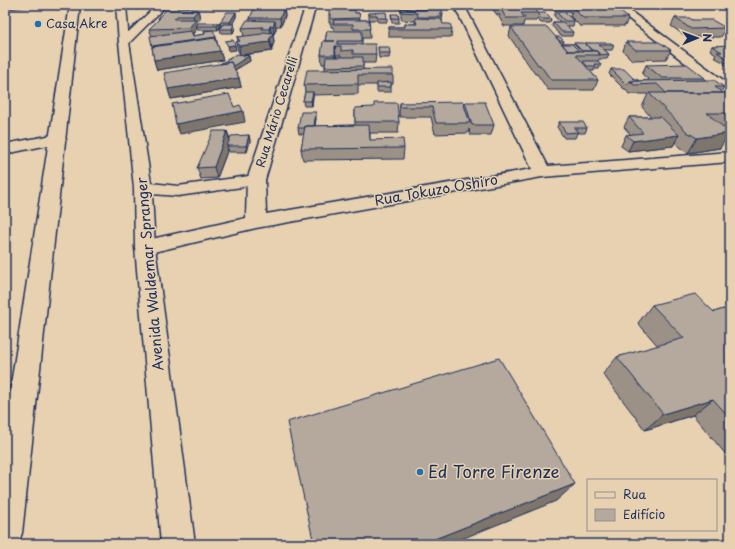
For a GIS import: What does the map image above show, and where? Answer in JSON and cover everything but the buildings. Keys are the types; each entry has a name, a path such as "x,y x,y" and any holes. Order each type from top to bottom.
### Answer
{"street":[{"path":"5,533 75,5"},
{"name":"Avenida Waldemar Spranger","path":"121,5 124,42 143,188 145,247 178,544"},
{"path":"124,42 162,5"},
{"name":"Rua Mário Cecarelli","path":"256,222 256,180 311,5"},
{"path":"459,5 542,172"},
{"path":"616,5 730,92"},
{"path":"5,149 58,139"},
{"name":"Rua Tokuzo Oshiro","path":"145,247 256,222 542,172 730,157"},
{"path":"143,188 178,191 256,180"}],"place":[{"name":"Casa Akre","path":"38,24"},
{"name":"Ed Torre Firenze","path":"420,472"}]}
